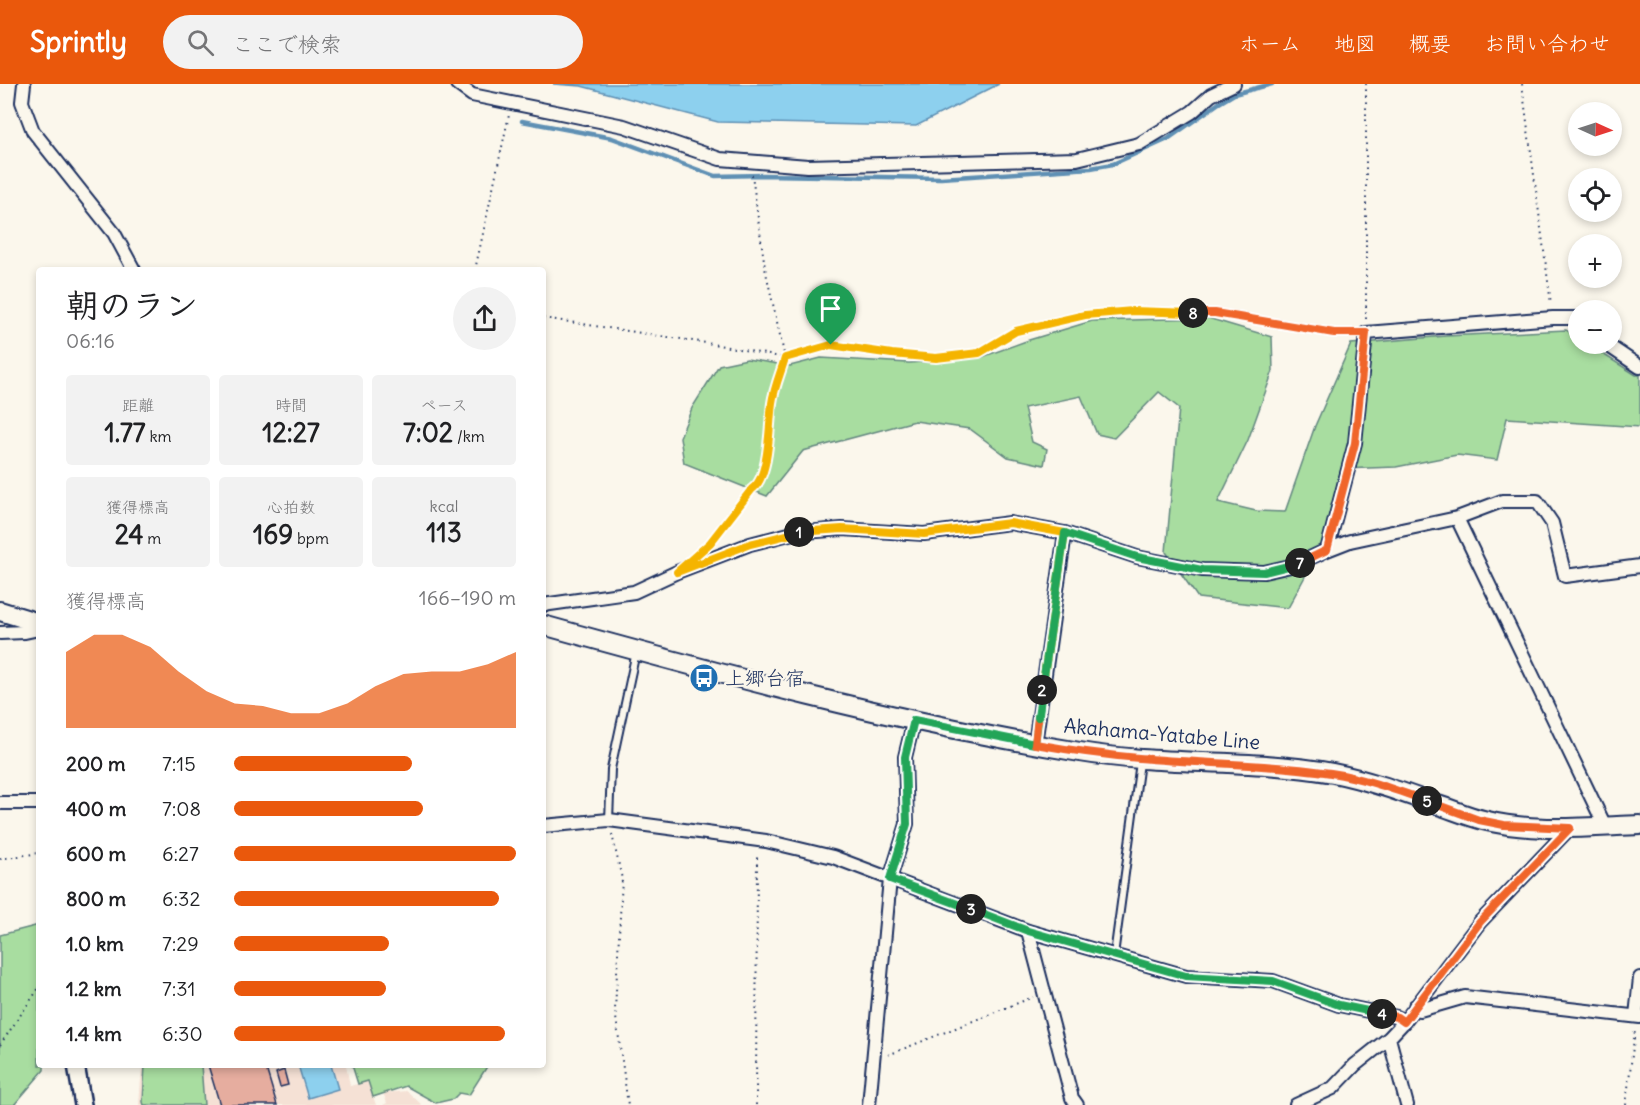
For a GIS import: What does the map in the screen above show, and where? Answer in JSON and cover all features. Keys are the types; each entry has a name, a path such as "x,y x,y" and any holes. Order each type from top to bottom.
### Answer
{"main road":[{"path":"0,611 36,622"},
{"name":"Akahama-Yatabe Line","path":"546,626 636,651 914,720 1083,753 1287,767 1333,774 1380,785 1479,820 1504,825 1570,828 1640,825"}],"street":[{"path":"24,84 22,102 33,131 114,233 132,267"},
{"path":"457,84 472,95 624,126 720,159 808,166 1077,159 1139,144 1192,112 1211,95 1234,84"},
{"path":"1327,550 1355,443 1366,333 1568,318"},
{"path":"1621,354 1640,367"},
{"path":"546,605 634,592 677,572 750,544 793,533 842,529 924,534 1010,523 1065,533 1137,557 1202,570 1264,572 1295,565 1350,542 1457,518 1502,501 1537,501 1552,523 1565,576 1640,566"},
{"path":"1457,518 1605,826"},
{"path":"1035,744 1065,533"},
{"path":"0,633 36,630"},
{"path":"869,1105 890,879 907,824 905,757 914,720"},
{"path":"0,803 36,803"},
{"path":"546,826 609,820 757,839 833,857 1028,931 1186,976 1273,981 1339,1005 1397,1017 1404,1022"},
{"path":"1296,1105 1333,1088 1355,1065 1389,1038 1404,1022 1480,922 1570,828"},
{"path":"1028,931 1072,1098 1077,1105"},
{"path":"1415,1006 1420,1010 1465,997 1638,1016 1640,978"},
{"path":"1389,1038 1407,1105"},
{"path":"77,1068 83,1105"}],"lane":[{"path":"609,820 611,769 636,651"},
{"path":"1114,955 1140,758"}],"path":[{"path":"546,318 713,344 785,358 831,345 936,358 979,353 1016,331 1085,315 1133,311 1215,313 1334,333 1366,333 1366,84"},
{"path":"1522,84 1553,318"},
{"path":"476,267 512,103"},
{"path":"702,550 756,486 769,442 772,402 785,358 765,268 750,161"},
{"path":"609,820 622,879 615,1010 628,1105"},
{"path":"756,1105 757,839"},
{"path":"0,859 36,853"},
{"path":"0,1045 36,992"},
{"path":"874,1060 1044,992"},
{"path":"1626,1105 1638,1016"}],"shaded area":[{"path":"142,1068 347,1068 350,1086 368,1081 376,1105 139,1105"},
{"path":"407,1091 422,1105 383,1105 387,1103 383,1093"}],"green space":[{"path":"1208,318 1272,337 1273,371 1248,440 1218,502 1256,511 1285,512 1315,426 1351,344 1446,336 1566,330 1568,331 1568,354 1603,354 1636,375 1640,375 1640,427 1507,418 1497,460 1457,455 1396,467 1341,469 1322,545 1288,608 1198,598 1166,552 1179,408 1159,392 1114,438 1097,434 1081,396 1024,408 1032,442 1047,449 1044,465 1008,457 970,429 915,421 803,451 767,496 684,463 680,437 692,408 719,365 747,359 790,366 821,358 909,363 982,357 1092,321"},
{"path":"36,926 36,1068 44,1068 44,1070 14,1105 0,1105 0,935"},
{"path":"145,1068 201,1068 204,1105 144,1105"},
{"path":"353,1068 486,1068 469,1095 459,1093 453,1099 436,1103 406,1086 373,1097 368,1081 358,1084"}],"water":[{"path":"553,84 999,84 916,126 718,122 581,86"},
{"path":"299,1068 332,1068 338,1089 308,1098"}],"building":[{"path":"209,1068 266,1068 277,1105 220,1105"},
{"path":"284,1070 288,1085 280,1087 276,1073"}],"waterway":[{"path":"522,121 612,138 715,176 941,178 1091,168 1113,164 1168,139 1234,94 1272,84"}],"place":[{"name":"上郷台宿","path":"704,678"}],"route":[{"path":"831,345 785,358 772,402 769,442 756,486 710,543 677,572 750,544 793,533 842,529 924,534 1010,523 1065,533 1035,744 914,720 905,757 907,824 890,879 1028,931 1186,976 1273,981 1339,1005 1397,1017 1404,1022 1480,922 1570,828 1504,825 1479,820 1380,785 1333,774 1287,767 1083,753 1035,744 1045,674 1065,533 1137,557 1202,570 1264,572 1295,565 1327,550 1355,443 1366,333 1334,333 1215,313 1133,311 1085,315 1016,331 979,353 936,358 831,345"}]}
